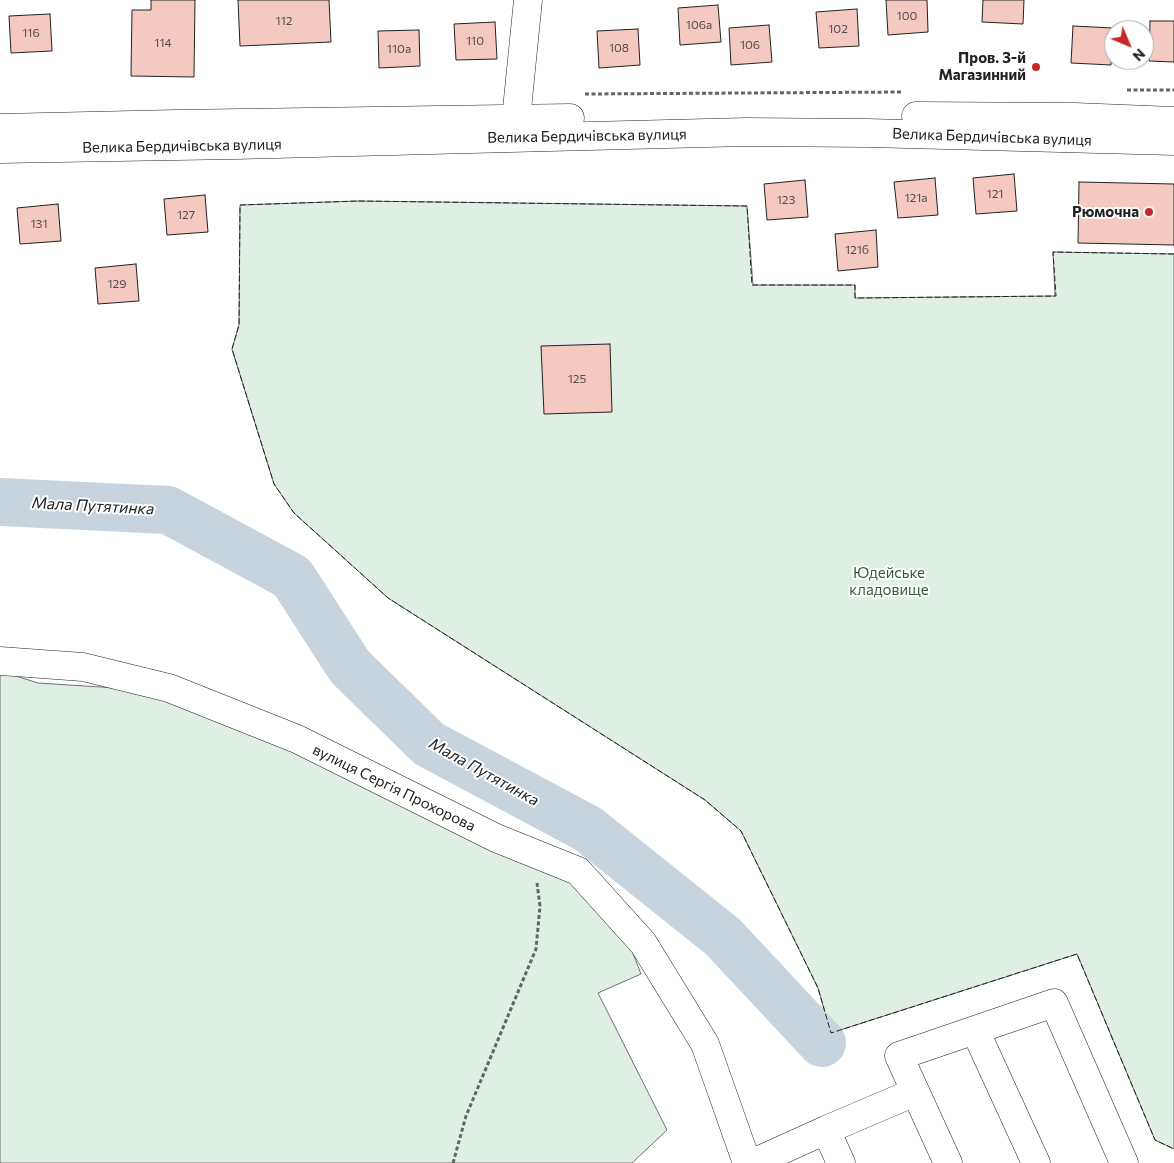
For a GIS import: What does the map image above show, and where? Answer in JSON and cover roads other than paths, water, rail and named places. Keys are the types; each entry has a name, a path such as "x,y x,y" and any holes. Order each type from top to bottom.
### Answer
{"main road":[{"path":"516,118 528,0"},
{"name":"Велика Бердичівська вулиця","path":"0,128 516,118 745,116 1010,116 1174,121"},
{"name":"Велика Бердичівська вулиця","path":"0,149 246,145 746,132 868,133 1174,141"},
{"name":"вулиця Сергія Прохорова","path":"0,661 84,667 169,688 297,740 496,838 578,871 643,943 705,1044 747,1163"},
{"path":"948,1163 898,1056 1054,1003 1124,1163"},
{"path":"975,1030 1036,1163"},
{"path":"753,1163 915,1092"},
{"path":"826,1130 841,1163"}],"waterway":[{"name":"Мала Путятинка","path":"0,502 168,510 292,577 350,667 429,744 588,829 723,937 822,1043"}],"place":[{"name":"Пров. 3-й Магазинний","path":"1036,67"},
{"name":"Рюмочна","path":"1149,212"}],"park label":[{"name":"Юдейське кладовище","path":"889,582"}]}
